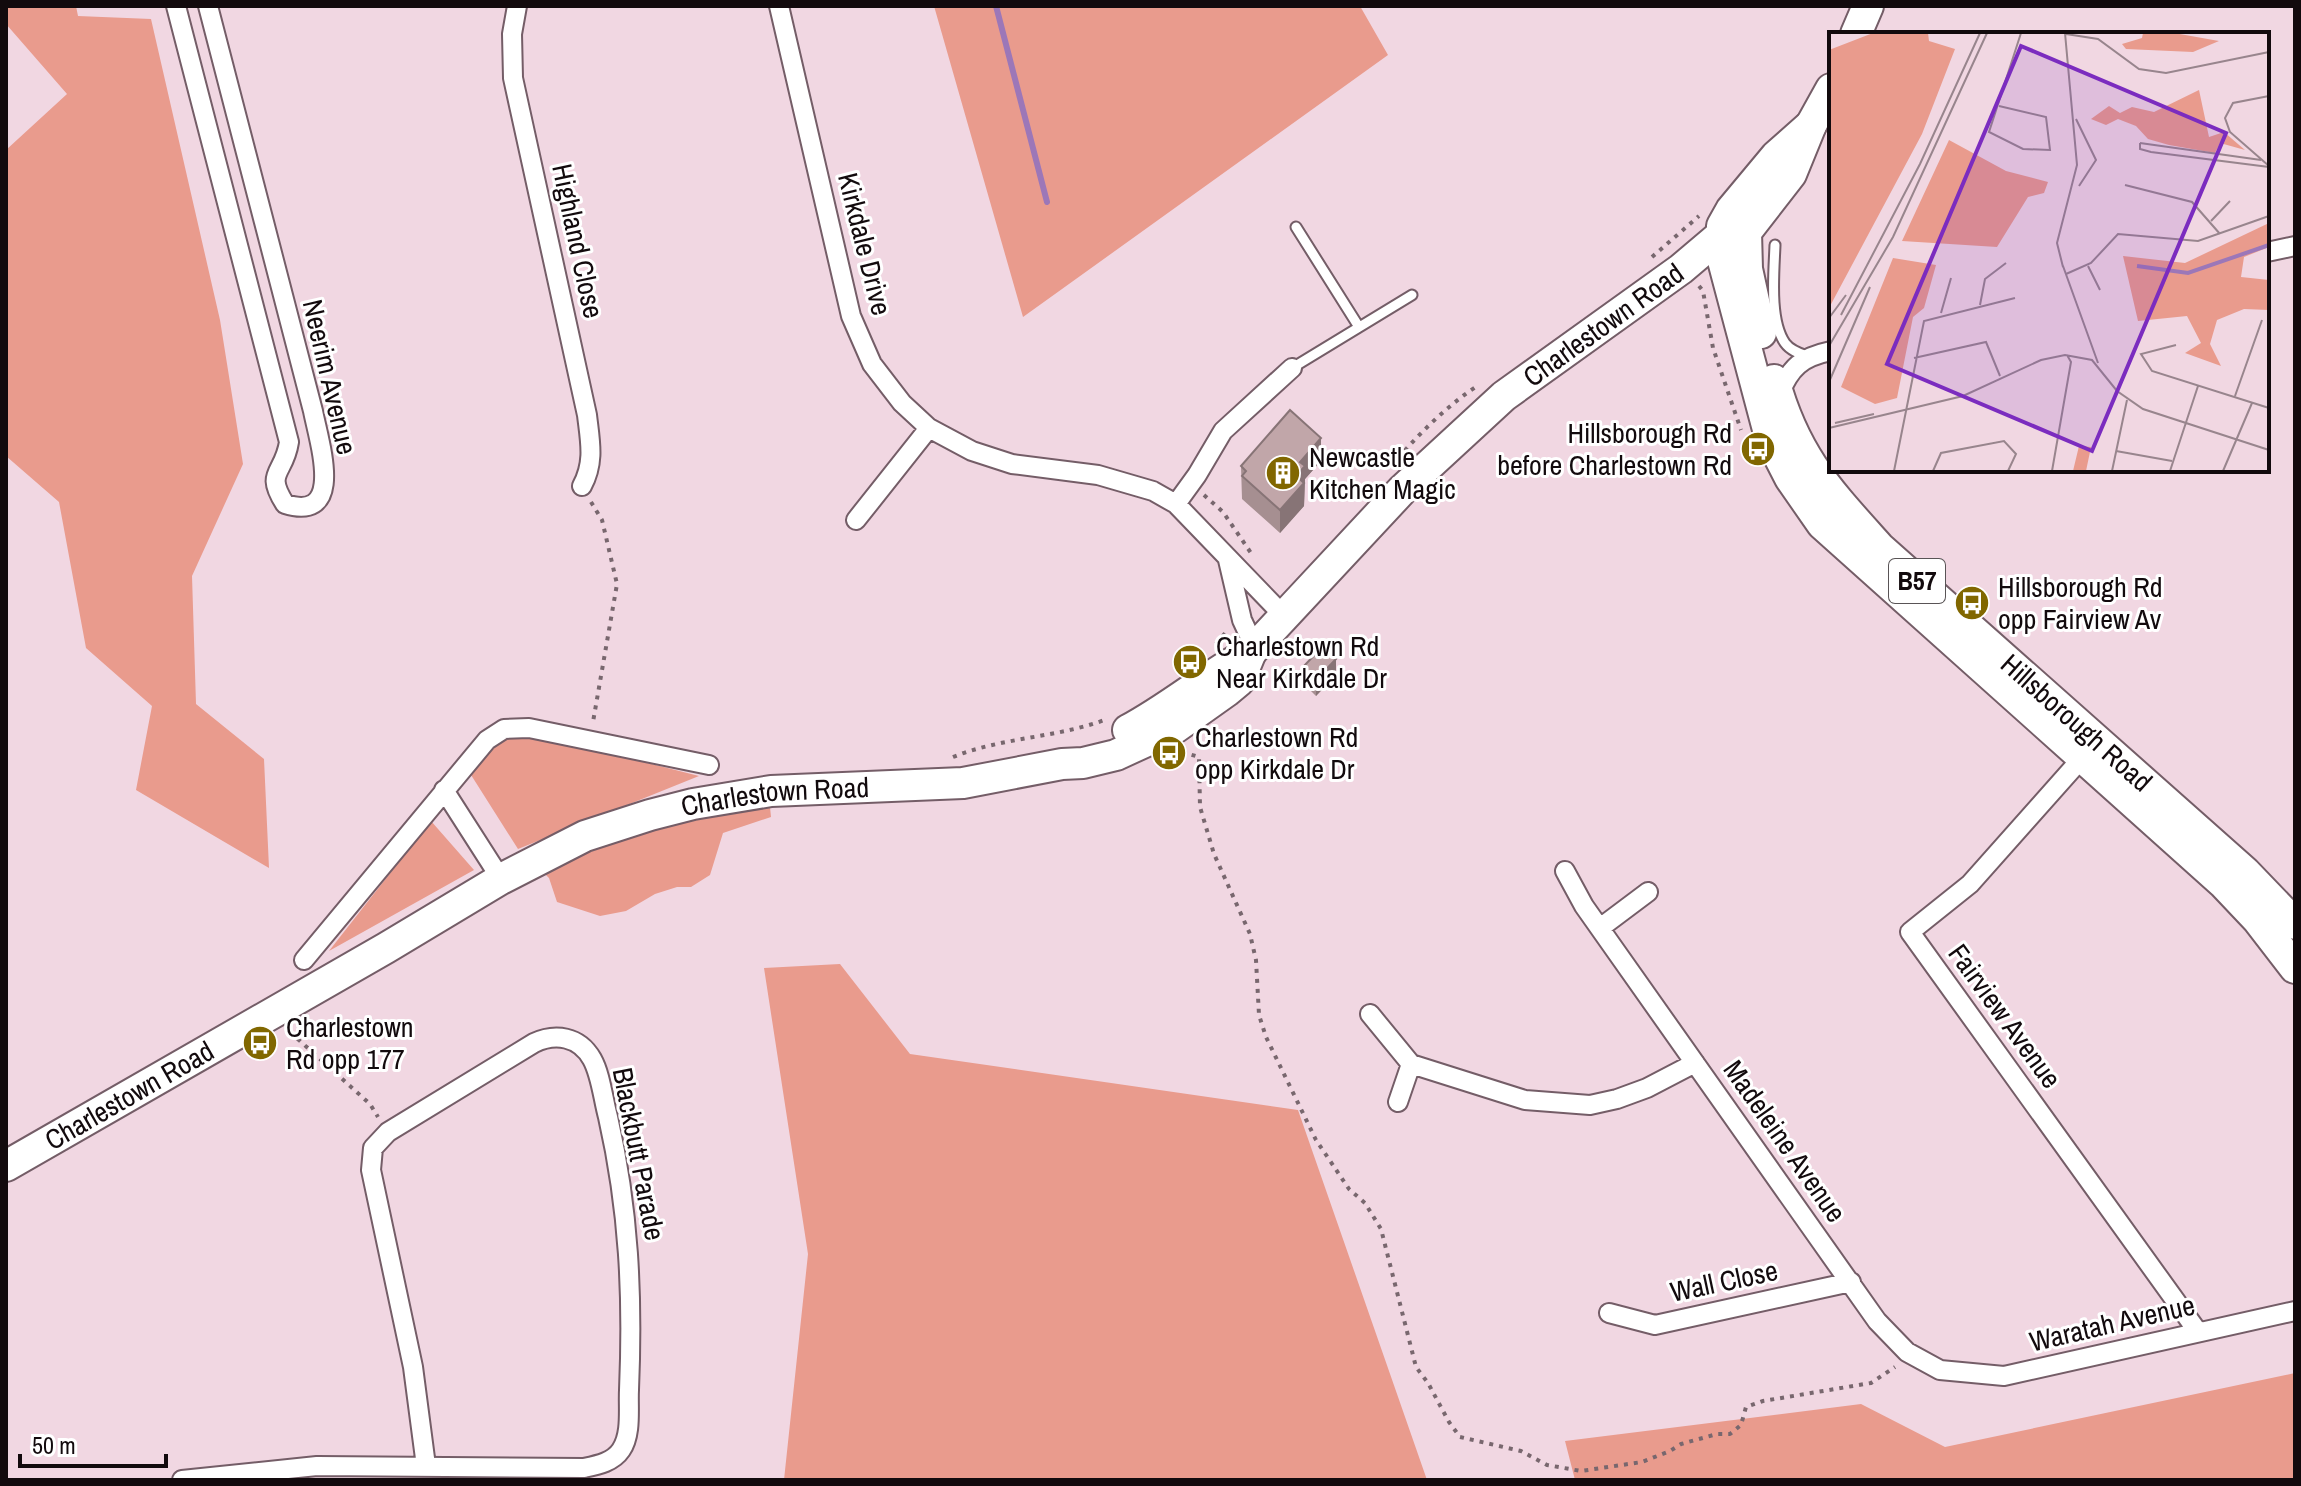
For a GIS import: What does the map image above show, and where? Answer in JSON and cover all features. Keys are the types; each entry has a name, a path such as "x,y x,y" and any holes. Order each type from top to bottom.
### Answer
{"main road":[{"path":"1857,32 1868,6"},
{"name":"Charlestown Road","path":"6,1166 501,879 585,836 693,804 771,791 963,783 1062,764 1083,763 1116,755 1175,728 1239,681 1253,650 1284,616 1402,490 1504,396 1741,229 1791,174 1811,125 1829,93"},
{"name":"Hillsborough Road","path":"1741,229 1747,269 1779,397 1797,445 1812,468 1880,548 2245,872 2295,924"},
{"name":"B57","path":"1741,229 1725,271 1765,421 1780,462 1822,524 2223,883 2258,920 2295,968"}],"street":[{"name":"Neerim Avenue","path":"176,6 289,442 287,456 275,478 275,488 285,504 299,509 319,501 324,491 313,411 208,6"},
{"name":"Highland Close","path":"517,6 512,34 513,78 587,415 590,471 582,486"},
{"name":"Kirkdale Drive","path":"779,6 851,316 872,364 902,403 929,428 972,451 1012,464 1127,481 1153,491 1176,504 1284,616"},
{"path":"2269,252 2295,246"},
{"path":"1779,397 1789,375 1807,356 1829,351"},
{"path":"1176,504 1223,431 1292,368"},
{"path":"856,520 929,428"},
{"path":"1227,557 1242,620 1253,650"},
{"name":"Charlestown Road","path":"304,960 487,740 504,729 529,728 709,765"},
{"name":"Fairview Avenue","path":"2082,758 1970,884 1910,932 2198,1332"},
{"path":"444,790 501,879"},
{"name":"Madeleine Avenue","path":"1565,871 1584,906 1877,1321 1910,1353 1940,1370"},
{"path":"1600,928 1648,892"},
{"path":"1370,1014 1411,1064 1525,1100 1590,1105 1647,1088 1695,1063"},
{"name":"Blackbutt Parade","path":"182,1480 317,1466 584,1468 600,1465 621,1449 627,1430 632,1324 626,1210 617,1158 592,1059 565,1038 554,1036 534,1043 388,1132"},
{"path":"1398,1102 1411,1064"},
{"path":"388,1132 373,1148 371,1170 413,1367 426,1466"},
{"name":"Wall Close","path":"1609,1313 1655,1325 1851,1282"},
{"name":"Waratah Avenue","path":"1940,1370 2004,1376 2295,1311"}],"lane":[{"path":"1296,227 1359,327"},
{"path":"1775,245 1773,285 1777,321 1784,341 1794,351 1807,356"},
{"path":"1292,368 1412,295"}],"path":[{"path":"582,486 602,520 617,584 590,740"},
{"path":"1203,495 1223,512 1255,561"},
{"path":"1214,647 1227,631"},
{"path":"949,759 978,749 1087,727 1118,715"},
{"path":"1178,752 1199,757 1200,807 1214,854 1250,934 1256,960 1259,1015 1266,1037 1316,1140 1349,1189 1365,1203 1381,1229 1416,1367 1460,1437 1521,1451 1547,1465 1581,1471 1642,1462 1681,1444 1717,1434 1730,1434 1741,1425 1746,1407 1763,1401 1871,1383 1910,1353"},
{"path":"288,1030 370,1104 388,1132"}],"shaded area":[{"path":"6,6 76,6 78,16 151,19 220,320 243,464 192,576 196,704 264,759 269,868 136,790 152,706 86,648 59,502 6,456 6,150 67,94 6,24"},
{"path":"934,6 1360,6 1388,55 1023,317"},
{"path":"514,729 699,776 518,849 466,767"},
{"path":"765,803 770,807 771,817 723,833 710,875 691,887 677,887 655,894 626,911 600,916 557,902 549,878 542,871 589,843"},
{"path":"431,821 474,870 329,951"},
{"path":"840,964 910,1054 1298,1110 1427,1480 784,1480 808,1254 764,968"},
{"path":"2295,1373 2295,1480 1575,1480 1565,1441 1861,1404 1945,1447"}],"building":[{"path":"1290,410 1321,438 1300,462 1305,466 1296,476 1304,483 1280,510 1242,476 1246,471 1241,466"},
{"path":"1323,646 1336,659 1316,680 1303,667"}],"waterway":[{"path":"996,6 1047,202"}],"place":[{"name":"Hillsborough Rd before Charlestown Rd","path":"1758,449"},
{"name":"Newcastle Kitchen Magic","path":"1283,473"},
{"name":"Hillsborough Rd opp Fairview Av","path":"1972,603"},
{"name":"Charlestown Rd Near Kirkdale Dr","path":"1190,662"},
{"name":"Charlestown Rd opp Kirkdale Dr","path":"1169,753"},
{"name":"Charlestown Rd opp 177","path":"260,1043"}]}
